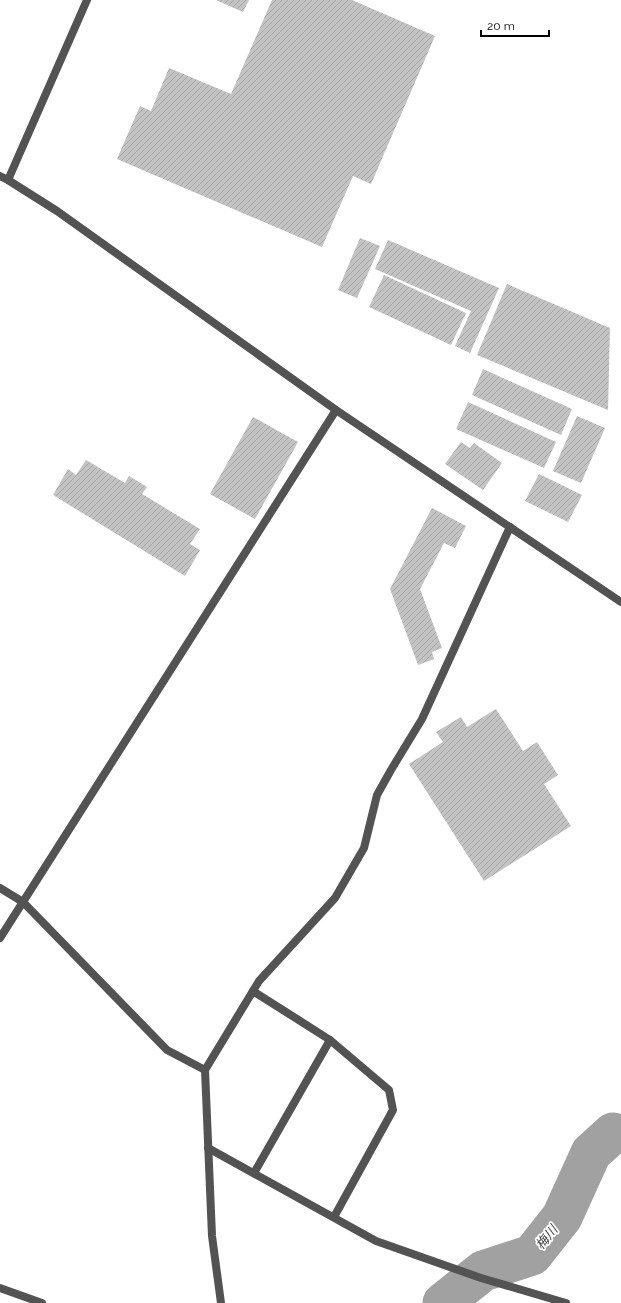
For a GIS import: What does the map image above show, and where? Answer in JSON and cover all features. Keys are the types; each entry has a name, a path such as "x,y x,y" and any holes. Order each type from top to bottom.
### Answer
{"street":[{"path":"87,0 4,178 57,212 336,410 621,602"},
{"path":"0,938 336,410"},
{"path":"221,1303 212,1236 205,1070 259,981 335,898 364,848 377,796 422,719 510,528"},
{"path":"0,888 23,902 167,1050 205,1070"},
{"path":"253,991 330,1040 389,1090 393,1110 334,1217"},
{"path":"254,1173 330,1040"},
{"path":"208,1148 376,1241 481,1278 566,1303"},
{"path":"0,1288 42,1303"}],"building":[{"path":"216,0 249,0 243,12"},
{"path":"272,0 352,0 435,36 371,184 353,176 322,247 117,159 140,106 151,111 169,68 231,94"},
{"path":"360,238 380,246 357,298 338,290"},
{"path":"388,240 499,288 470,353 455,346 471,311 375,269"},
{"path":"384,275 466,313 451,345 369,307"},
{"path":"507,284 610,328 608,410 477,355"},
{"path":"483,369 572,409 561,435 472,395"},
{"path":"468,402 556,442 544,468 456,429"},
{"path":"577,416 605,428 581,483 553,471"},
{"path":"253,417 298,442 255,519 210,494"},
{"path":"461,442 470,448 474,443 502,463 483,490 445,464"},
{"path":"86,460 125,483 129,476 147,487 142,494 200,529 190,544 200,550 185,576 53,495 68,469 76,475"},
{"path":"539,474 582,495 568,522 525,501"},
{"path":"432,508 466,526 455,548 444,543 420,589 442,648 432,652 434,659 418,665 390,589"},
{"path":"496,709 523,751 537,742 558,775 544,784 571,826 484,881 409,764 443,742 436,732 461,717 467,727"}],"waterway":[{"name":"梅川","path":"443,1303 483,1271 532,1255 562,1217 591,1153 613,1133"}]}
